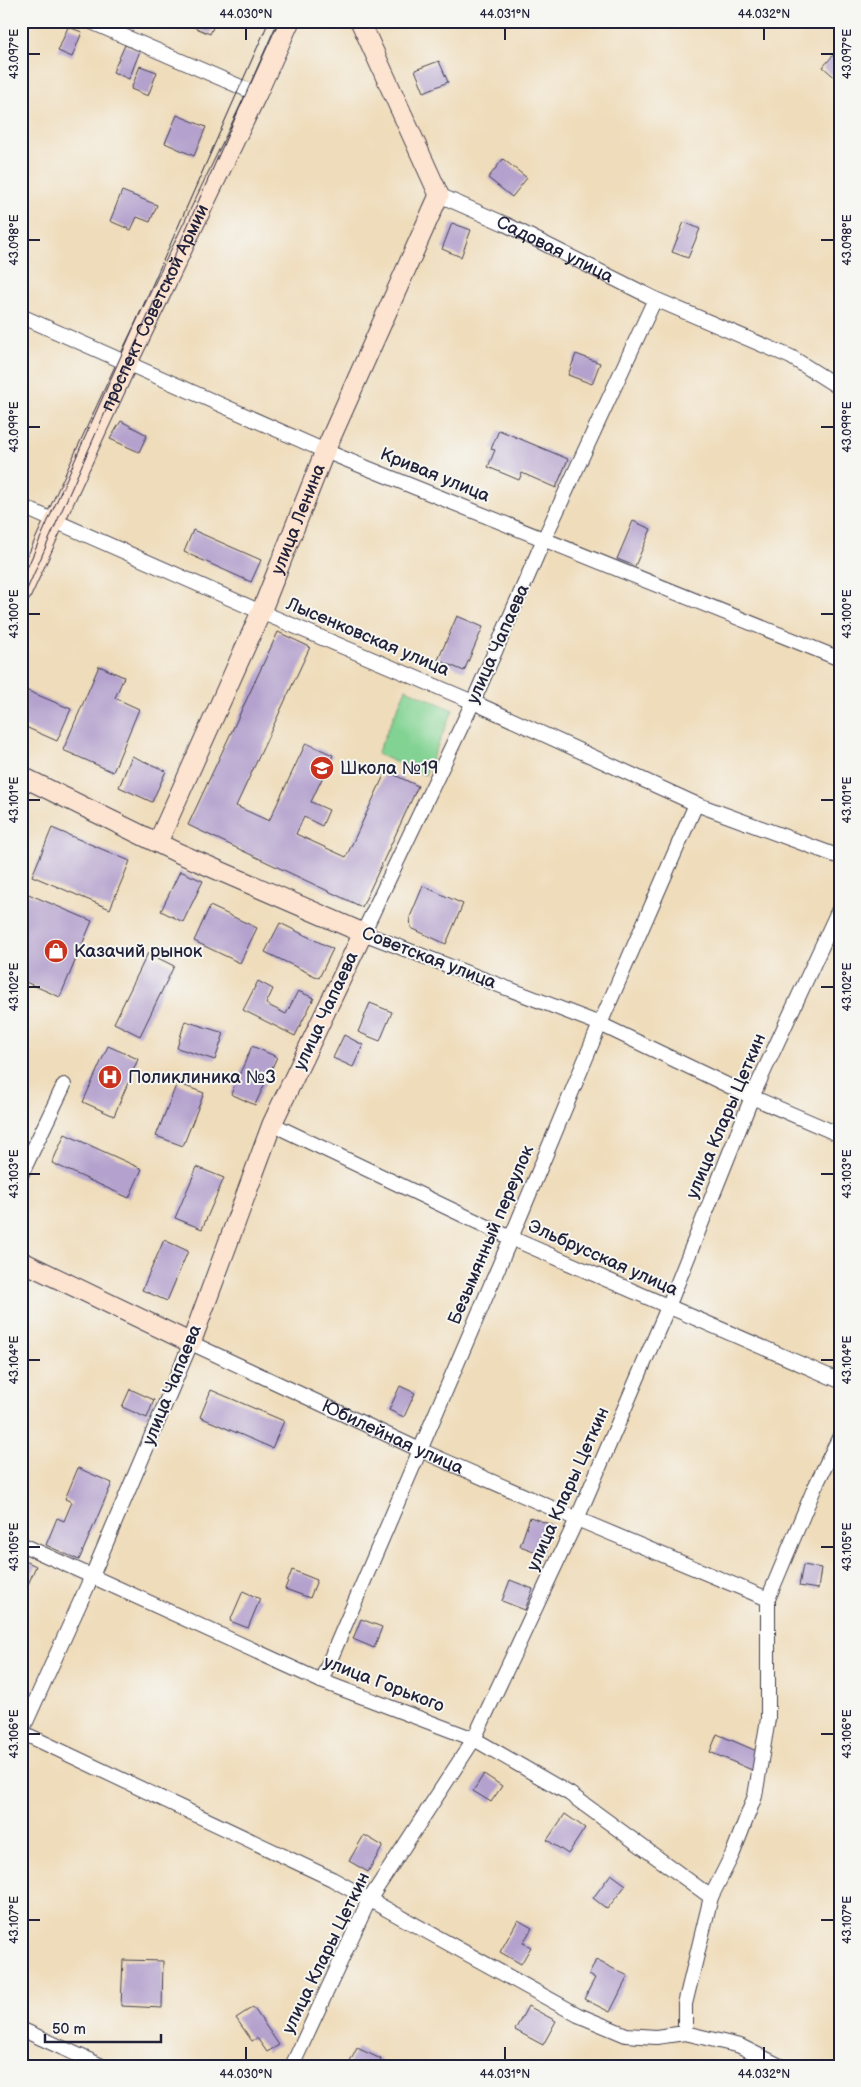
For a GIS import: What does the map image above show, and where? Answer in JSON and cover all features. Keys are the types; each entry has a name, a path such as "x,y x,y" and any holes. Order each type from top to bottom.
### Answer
{"main road":[{"name":"проспект Советской Армии","path":"21,594 127,364 257,94 290,21"},
{"path":"360,21 438,195"},
{"name":"улица Ленина","path":"158,842 261,612 325,451 438,195"},
{"name":"Советская улица","path":"21,776 176,852 363,933"},
{"name":"улица Чапаева","path":"191,1343 272,1124 363,933"},
{"name":"Юбилейная улица","path":"21,1260 191,1343"}],"street":[{"path":"89,21 257,94"},
{"name":"Садовая улица","path":"438,195 505,224 655,299 791,357 840,388"},
{"name":"улица Чапаева","path":"363,933 473,702 544,539 655,299"},
{"name":"Кривая улица","path":"21,316 325,451 840,659"},
{"name":"Лысенковская улица","path":"21,506 261,612 473,702 696,804 840,857"},
{"name":"Безымянный переулок","path":"320,1680 696,804"},
{"name":"улица Клары Цеткин","path":"292,2066 369,1900 474,1739 577,1519 668,1307 752,1097 840,907"},
{"name":"Советская улица","path":"363,933 600,1024 752,1097 840,1135"},
{"path":"21,1174 64,1085"},
{"name":"Эльбрусская улица","path":"272,1124 511,1238 840,1381"},
{"name":"улица Чапаева","path":"21,1732 92,1576 191,1343"},
{"name":"Юбилейная улица","path":"191,1343 420,1450 577,1519 768,1599"},
{"path":"685,2033 685,2004 711,1897 733,1853 755,1796 768,1719 768,1599 814,1489 840,1436"},
{"name":"улица Горького","path":"21,1544 320,1680 474,1739 570,1794 711,1897"},
{"path":"21,1732 332,1879 570,2011 594,2022 626,2035 656,2037 685,2033 740,2046 780,2066"},
{"path":"21,2029 102,2066"}],"green space":[{"path":"406,689 453,710 425,775 377,754"}],"building":[{"path":"180,21 216,21 210,34"},
{"path":"68,27 82,32 72,57 58,51"},
{"path":"125,45 140,51 129,79 113,72"},
{"path":"840,47 840,82 823,67"},
{"path":"439,61 448,82 424,92 415,70"},
{"path":"140,66 157,72 148,96 131,89"},
{"path":"177,115 206,127 194,156 165,143"},
{"path":"503,159 527,178 512,197 488,178"},
{"path":"122,191 157,205 150,222 137,217 131,230 110,221"},
{"path":"684,222 700,229 688,258 672,252"},
{"path":"452,223 471,230 461,257 442,249"},
{"path":"576,354 600,363 592,384 568,375"},
{"path":"121,421 147,435 139,452 110,439"},
{"path":"499,430 568,459 556,488 522,473 519,480 488,467 495,450 491,449"},
{"path":"633,521 651,529 635,566 617,559"},
{"path":"193,530 261,560 251,582 184,552"},
{"path":"457,616 483,627 464,671 438,660"},
{"path":"278,632 310,647 236,806 269,821 306,743 333,755 311,802 329,810 322,826 304,817 296,834 346,857 386,771 418,786 362,907 188,825"},
{"path":"99,666 124,677 115,698 139,709 113,772 63,750"},
{"path":"21,688 71,709 57,741 21,725"},
{"path":"132,756 166,771 152,802 119,787"},
{"path":"52,828 130,861 110,909 32,876"},
{"path":"180,871 203,881 183,922 161,911"},
{"path":"423,886 463,904 446,944 411,928 410,917"},
{"path":"26,893 92,921 60,997 21,980 21,905"},
{"path":"210,906 257,928 240,963 194,941"},
{"path":"280,923 333,949 319,978 265,952"},
{"path":"148,953 174,966 140,1036 114,1023"},
{"path":"258,981 273,989 266,1004 286,1014 298,991 314,998 295,1036 243,1010"},
{"path":"370,1003 392,1012 380,1041 358,1032"},
{"path":"185,1021 224,1033 215,1060 177,1048"},
{"path":"344,1035 363,1045 353,1067 333,1058"},
{"path":"108,1046 138,1059 114,1116 83,1102"},
{"path":"252,1046 277,1057 255,1105 231,1094"},
{"path":"177,1083 204,1093 183,1146 156,1136"},
{"path":"65,1134 142,1169 129,1198 52,1163"},
{"path":"197,1167 224,1178 202,1229 175,1218"},
{"path":"164,1240 188,1251 167,1301 142,1290"},
{"path":"400,1386 415,1393 404,1417 389,1410"},
{"path":"130,1389 154,1400 147,1418 122,1407"},
{"path":"211,1390 284,1421 272,1448 200,1417"},
{"path":"78,1468 112,1483 79,1560 46,1545 57,1518 64,1521 72,1502 65,1499"},
{"path":"530,1517 552,1525 542,1554 520,1546"},
{"path":"21,1559 36,1566 23,1596 21,1595"},
{"path":"803,1565 821,1568 818,1589 799,1586"},
{"path":"292,1570 317,1580 310,1598 285,1589"},
{"path":"510,1580 533,1589 525,1610 502,1601"},
{"path":"243,1591 260,1599 248,1628 230,1621"},
{"path":"361,1619 382,1627 374,1648 353,1639"},
{"path":"717,1734 759,1752 752,1770 710,1752"},
{"path":"484,1774 502,1786 491,1802 473,1791"},
{"path":"565,1814 585,1828 568,1854 547,1840"},
{"path":"364,1835 383,1846 368,1872 349,1861"},
{"path":"611,1874 626,1885 607,1909 593,1898"},
{"path":"518,1920 532,1928 523,1943 531,1947 521,1964 500,1952"},
{"path":"123,1960 163,1961 162,2008 121,2006"},
{"path":"596,1960 628,1976 610,2012 584,1999 595,1978 589,1975"},
{"path":"528,2006 556,2021 543,2045 515,2030"},
{"path":"253,2007 279,2045 267,2052 257,2038 252,2041 236,2018"},
{"path":"357,2048 381,2059 378,2066 348,2066"}],"tram line":[{"path":"21,582 269,21"},
{"path":"21,603 278,21"}],"place":[{"name":"Школа №19","path":"322,768"},
{"name":"Казачий рынок","path":"56,951"},
{"name":"Поликлиника №3","path":"110,1077"}]}
